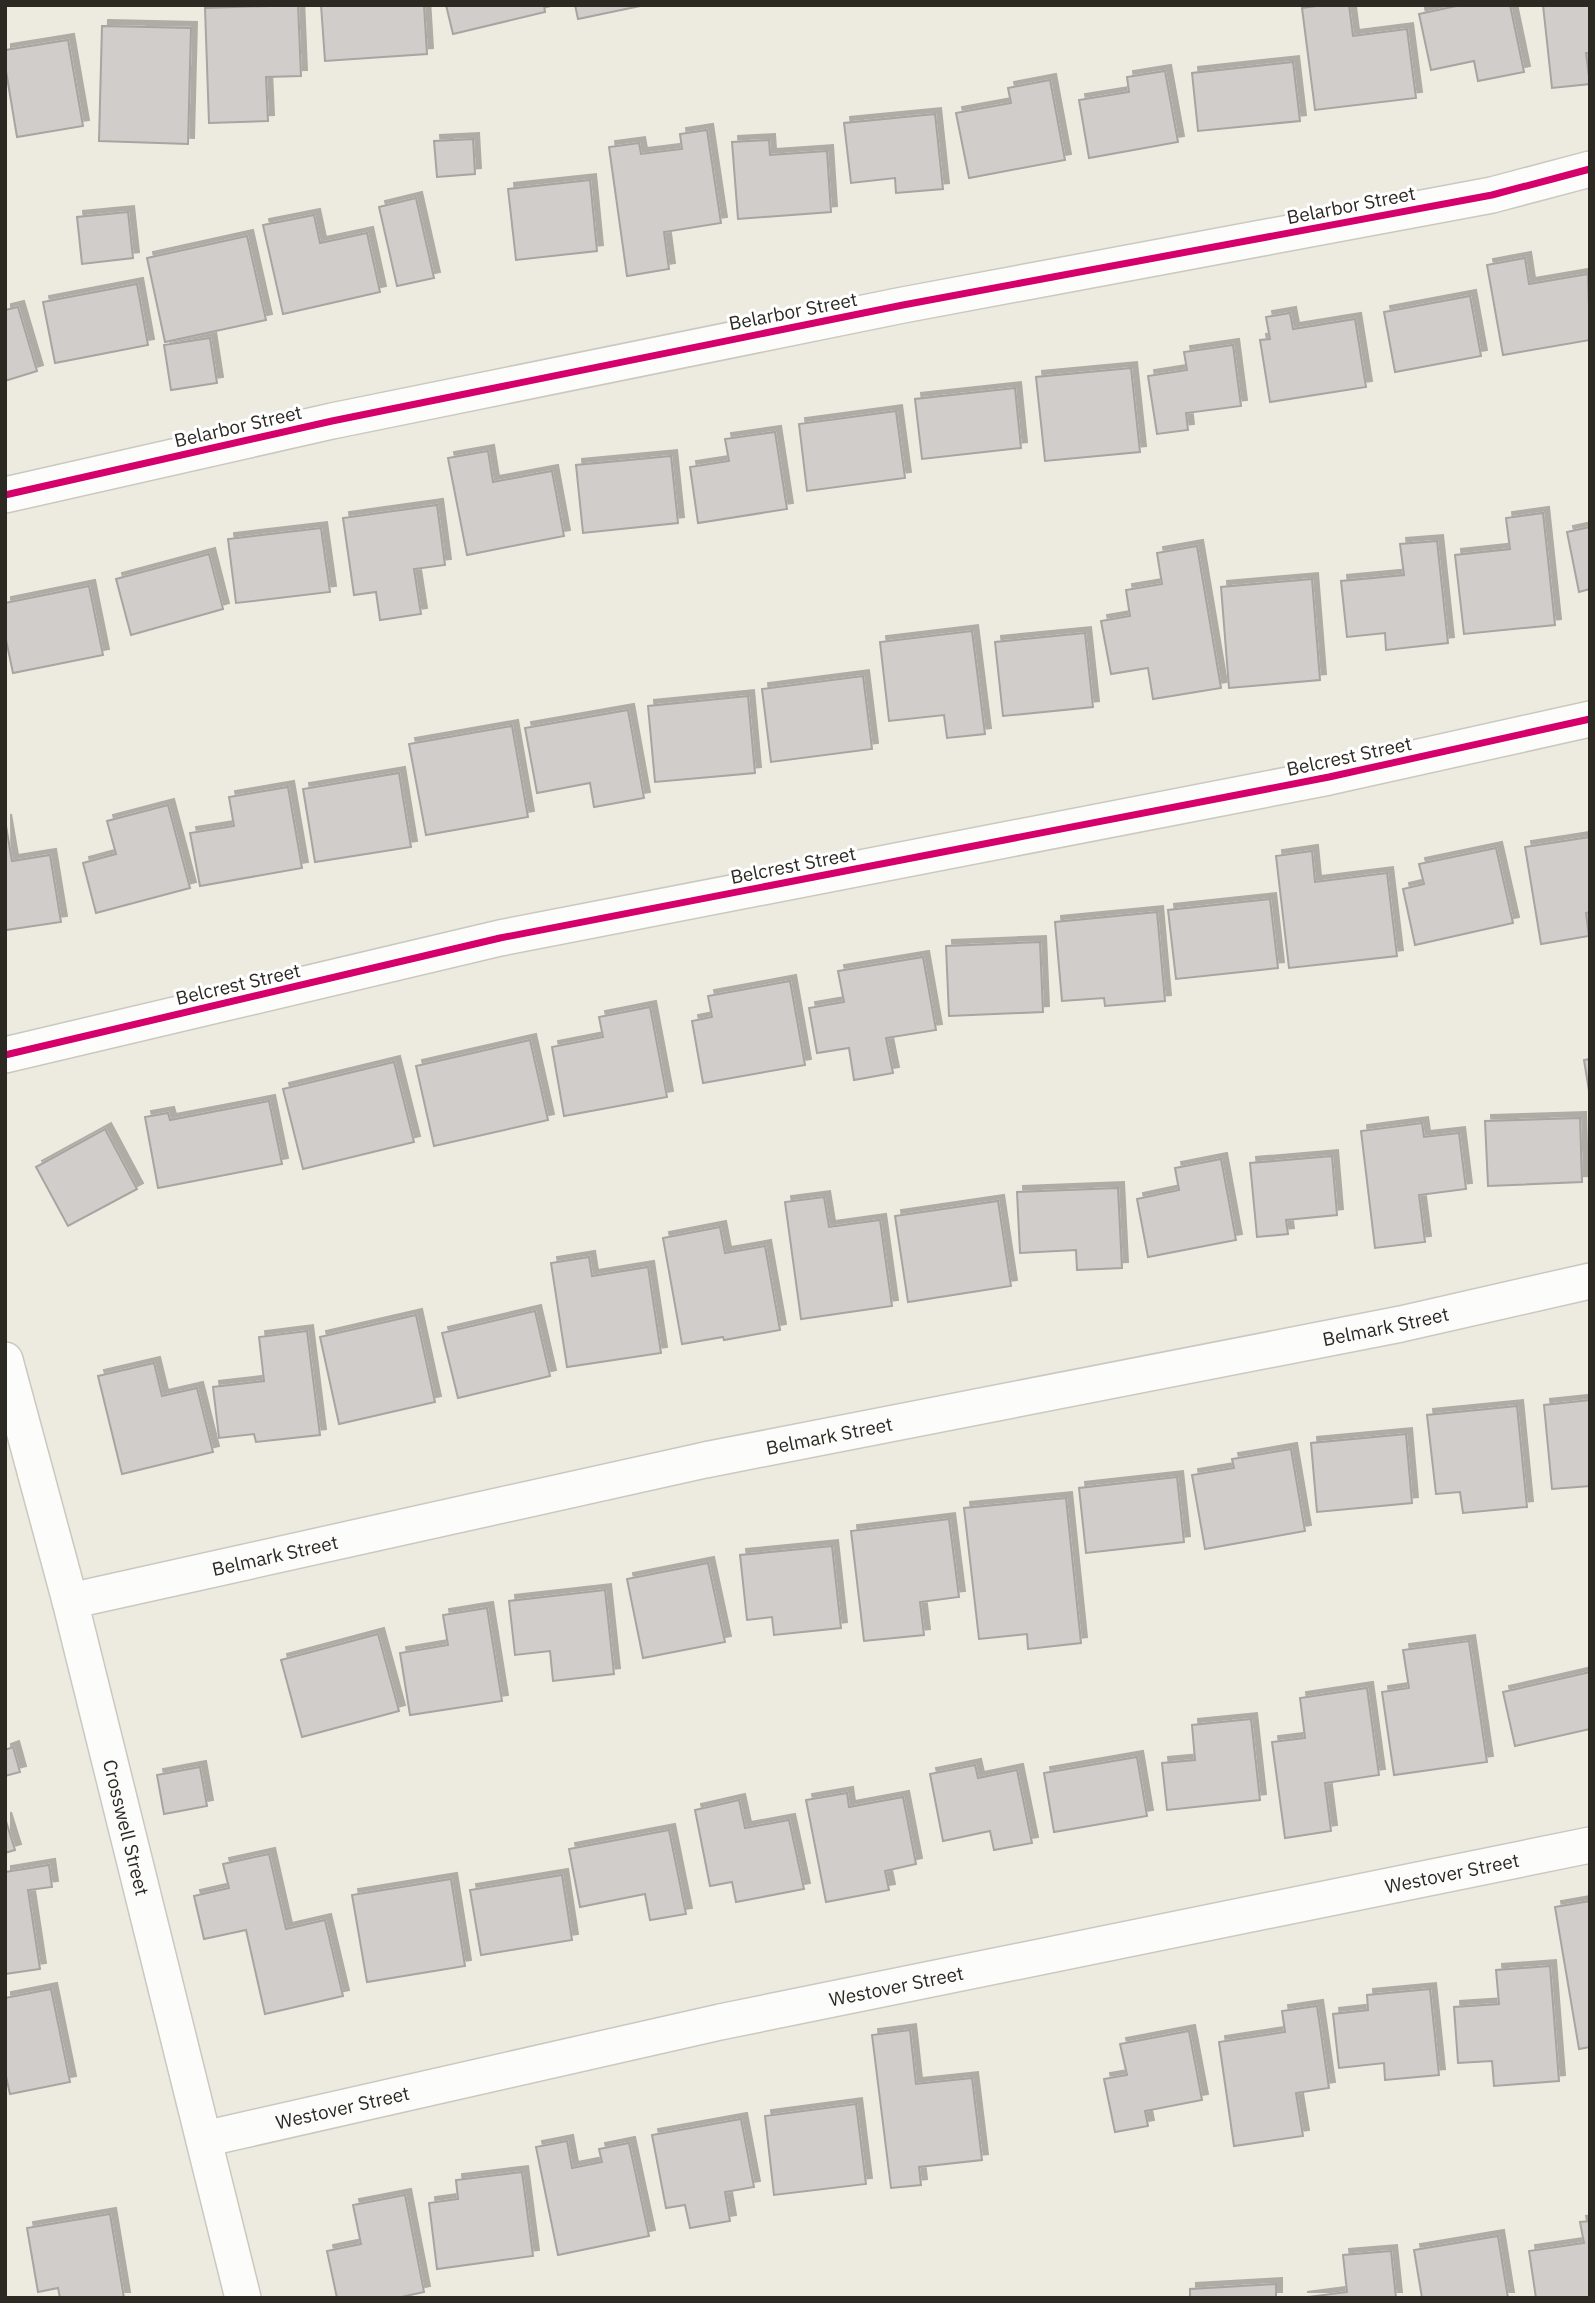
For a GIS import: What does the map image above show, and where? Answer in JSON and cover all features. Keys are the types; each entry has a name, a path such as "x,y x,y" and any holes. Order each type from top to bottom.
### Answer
{"street":[{"name":"Belarbor Street","path":"5,495 331,421 903,305 1492,194 1590,169"},
{"name":"Belcrest Street","path":"5,1055 500,938 1329,778 1590,719"},
{"name":"Belmark Street","path":"70,1601 705,1460 1401,1324 1590,1281"},
{"name":"Crosswell Street","path":"5,1360 70,1601 243,2298"},
{"name":"Westover Street","path":"204,2139 720,2022 1590,1845"}],"building":[{"path":"298,5 301,76 266,77 268,121 209,123 205,8"},
{"path":"321,5 424,5 427,54 325,61"},
{"path":"446,5 544,5 545,12 453,34"},
{"path":"575,5 645,5 578,19"},
{"path":"1349,5 1353,36 1407,29 1416,98 1315,110 1302,8"},
{"path":"1461,5 1510,5 1524,72 1478,81 1474,61 1431,70 1419,14"},
{"path":"1543,5 1590,5 1590,53 1586,53 1590,84 1552,88"},
{"path":"102,26 191,28 188,144 99,141"},
{"path":"68,40 83,126 17,137 5,50"},
{"path":"1293,62 1300,121 1198,131 1192,73"},
{"path":"1165,71 1178,142 1089,158 1079,100 1129,92 1127,77"},
{"path":"1050,80 1065,160 969,178 956,113 1011,103 1008,88"},
{"path":"935,114 943,189 896,193 895,178 851,183 844,123"},
{"path":"707,130 721,223 664,232 669,269 627,276 609,147 639,143 641,154 682,149 680,134"},
{"path":"473,139 475,174 437,177 434,141"},
{"path":"769,140 770,155 827,151 831,212 738,219 732,142"},
{"path":"590,180 597,251 516,260 508,189"},
{"path":"416,198 434,278 397,286 379,207"},
{"path":"128,212 133,258 82,264 77,217"},
{"path":"314,215 320,243 367,233 380,292 283,314 263,225"},
{"path":"247,236 266,320 165,342 147,258"},
{"path":"1525,258 1529,284 1588,274 1590,340 1503,355 1487,265"},
{"path":"137,284 148,345 55,363 43,302"},
{"path":"1470,296 1481,356 1395,372 1384,312"},
{"path":"18,307 37,371 5,381 5,310"},
{"path":"1290,313 1293,329 1355,319 1366,387 1270,402 1260,340 1270,339 1266,317"},
{"path":"210,338 217,383 171,390 164,345"},
{"path":"1233,345 1241,406 1186,413 1188,430 1157,434 1148,376 1187,370 1184,352"},
{"path":"1131,368 1140,452 1045,461 1036,377"},
{"path":"1015,388 1021,448 922,459 915,399"},
{"path":"896,411 905,478 807,491 799,424"},
{"path":"775,432 787,509 698,523 690,467 729,461 725,439"},
{"path":"488,451 493,482 552,471 564,536 467,555 448,458"},
{"path":"671,456 678,523 583,533 576,465"},
{"path":"437,505 445,565 414,569 421,614 380,620 376,592 354,595 343,518"},
{"path":"1543,513 1555,625 1464,634 1455,555 1510,549 1506,518"},
{"path":"1590,527 1590,589 1579,592 1567,532"},
{"path":"321,528 330,592 236,603 228,539"},
{"path":"1437,541 1448,643 1386,650 1385,633 1347,637 1341,581 1404,575 1400,544"},
{"path":"1197,546 1221,688 1153,699 1148,668 1111,674 1101,621 1130,616 1126,590 1162,584 1157,553"},
{"path":"209,554 223,609 131,635 116,579"},
{"path":"1312,579 1320,680 1229,688 1221,587"},
{"path":"89,586 103,655 13,673 5,635 5,603"},
{"path":"972,631 985,734 947,738 944,715 889,721 880,642"},
{"path":"1085,633 1093,707 1003,716 995,642"},
{"path":"863,676 872,749 771,762 762,689"},
{"path":"748,696 755,773 655,782 648,706"},
{"path":"628,710 644,798 594,807 590,783 537,793 525,728"},
{"path":"512,726 528,817 426,835 409,744"},
{"path":"399,773 411,847 315,862 303,789"},
{"path":"288,787 302,868 200,886 190,833 234,826 229,797"},
{"path":"168,805 190,888 96,913 83,863 116,854 107,821"},
{"path":"5,820 12,861 50,855 61,922 6,930"},
{"path":"1590,837 1590,912 1586,913 1589,936 1541,944 1525,847"},
{"path":"1496,848 1513,923 1415,945 1403,889 1424,884 1419,864"},
{"path":"1312,851 1315,882 1387,873 1397,956 1289,968 1276,856"},
{"path":"1270,899 1278,968 1176,979 1168,910"},
{"path":"1157,912 1165,1001 1105,1006 1104,998 1062,1001 1055,922"},
{"path":"1040,942 1043,1012 949,1016 946,946"},
{"path":"923,957 936,1030 886,1038 893,1073 854,1080 849,1048 817,1053 809,1008 844,1002 838,971"},
{"path":"790,981 805,1065 703,1083 692,1021 712,1017 708,996"},
{"path":"650,1007 667,1097 564,1116 552,1047 603,1037 599,1017"},
{"path":"530,1040 548,1120 434,1146 416,1066"},
{"path":"1590,1059 1590,1097 1584,1060"},
{"path":"394,1062 414,1142 303,1169 283,1089"},
{"path":"269,1101 282,1164 158,1188 145,1117 168,1113 170,1120"},
{"path":"1580,1118 1582,1182 1488,1186 1485,1121"},
{"path":"1422,1123 1424,1137 1459,1133 1466,1189 1419,1195 1425,1242 1375,1248 1361,1131"},
{"path":"105,1129 137,1189 68,1226 36,1167"},
{"path":"1332,1156 1337,1215 1286,1220 1288,1234 1257,1237 1250,1163"},
{"path":"1221,1159 1236,1240 1148,1257 1137,1199 1179,1190 1175,1168"},
{"path":"1118,1188 1122,1268 1077,1270 1076,1250 1020,1253 1017,1192"},
{"path":"824,1197 829,1227 880,1220 892,1306 801,1319 785,1202"},
{"path":"998,1201 1011,1286 908,1302 895,1216"},
{"path":"720,1227 725,1253 765,1246 780,1330 682,1344 663,1238"},
{"path":"589,1257 592,1276 648,1267 661,1353 567,1367 551,1263"},
{"path":"535,1311 550,1376 458,1398 442,1333"},
{"path":"416,1315 435,1402 339,1424 320,1337"},
{"path":"307,1331 320,1435 256,1442 254,1434 219,1438 213,1387 264,1381 259,1337"},
{"path":"154,1363 162,1396 197,1388 213,1452 122,1474 98,1376"},
{"path":"1590,1400 1590,1486 1552,1489 1544,1405"},
{"path":"1517,1406 1527,1507 1463,1513 1460,1492 1436,1494 1427,1415"},
{"path":"1406,1434 1412,1503 1317,1512 1311,1443"},
{"path":"1291,1449 1305,1531 1205,1549 1192,1475 1234,1468 1232,1459"},
{"path":"1177,1477 1184,1542 1086,1553 1079,1488"},
{"path":"1066,1498 1081,1643 1028,1649 1027,1634 979,1639 964,1508"},
{"path":"949,1519 959,1597 920,1602 924,1635 864,1641 851,1531"},
{"path":"832,1546 841,1628 774,1635 772,1617 747,1620 740,1555"},
{"path":"708,1563 725,1642 643,1658 627,1579"},
{"path":"605,1590 614,1674 553,1681 550,1651 515,1655 509,1601"},
{"path":"487,1608 502,1701 410,1715 400,1653 448,1645 443,1615"},
{"path":"378,1634 399,1711 302,1737 281,1660"},
{"path":"1469,1641 1487,1762 1394,1775 1382,1692 1409,1688 1403,1650"},
{"path":"1590,1672 1590,1729 1515,1746 1503,1692"},
{"path":"1367,1688 1379,1775 1325,1783 1331,1831 1285,1838 1272,1742 1305,1738 1300,1698"},
{"path":"1251,1719 1260,1800 1167,1810 1162,1763 1195,1760 1192,1725"},
{"path":"13,1747 20,1772 5,1776 5,1750"},
{"path":"1137,1757 1147,1816 1054,1832 1044,1773"},
{"path":"975,1765 978,1778 1017,1770 1032,1843 994,1850 990,1831 943,1841 930,1774"},
{"path":"200,1767 207,1806 164,1814 157,1775"},
{"path":"847,1793 849,1807 903,1797 916,1864 885,1871 889,1890 826,1902 806,1800"},
{"path":"739,1800 745,1828 789,1820 804,1889 736,1902 732,1882 710,1886 695,1810"},
{"path":"5,1818 15,1850 5,1853"},
{"path":"669,1830 686,1914 650,1920 645,1894 580,1907 569,1849"},
{"path":"269,1854 286,1929 325,1920 343,1996 265,2014 246,1930 204,1939 194,1896 229,1888 223,1864"},
{"path":"49,1865 52,1887 28,1890 40,1969 5,1974 5,1872"},
{"path":"562,1875 572,1940 481,1955 470,1890"},
{"path":"451,1879 465,1966 367,1982 352,1895"},
{"path":"1590,1901 1590,2047 1579,2049 1555,1907"},
{"path":"1550,1966 1559,2081 1494,2086 1492,2061 1458,2063 1454,2007 1499,2004 1496,1970"},
{"path":"51,1989 70,2082 10,2094 5,2072 5,1998"},
{"path":"1430,1989 1439,2075 1385,2080 1384,2063 1339,2068 1333,2014 1368,2010 1367,1995"},
{"path":"1317,2006 1329,2088 1296,2093 1303,2136 1234,2146 1219,2042 1285,2032 1282,2011"},
{"path":"910,2030 916,2084 972,2078 982,2160 919,2167 921,2185 891,2188 872,2035"},
{"path":"1189,2031 1202,2100 1145,2111 1148,2126 1115,2132 1104,2079 1127,2075 1120,2044"},
{"path":"856,2104 866,2184 774,2195 765,2116"},
{"path":"741,2119 754,2187 725,2192 730,2221 690,2228 685,2205 666,2208 652,2135"},
{"path":"567,2141 572,2168 602,2162 599,2149 629,2143 649,2236 558,2255 536,2147"},
{"path":"522,2172 533,2256 437,2269 429,2203 458,2199 456,2180"},
{"path":"405,2195 424,2292 397,2298 337,2298 327,2251 361,2244 353,2205"},
{"path":"110,2214 124,2298 60,2298 58,2288 38,2292 27,2228"},
{"path":"1590,2221 1590,2297 1536,2298 1529,2251 1584,2243 1580,2222"},
{"path":"1498,2236 1508,2298 1422,2298 1414,2250"},
{"path":"1391,2251 1396,2298 1301,2298 1347,2292 1343,2255"},
{"path":"1276,2284 1276,2298 1190,2298 1190,2289"}],"cycle path":[{"path":"5,495 332,421 903,305 1492,195 1590,169"},
{"path":"5,1055 500,938 1329,777 1590,719"}]}
